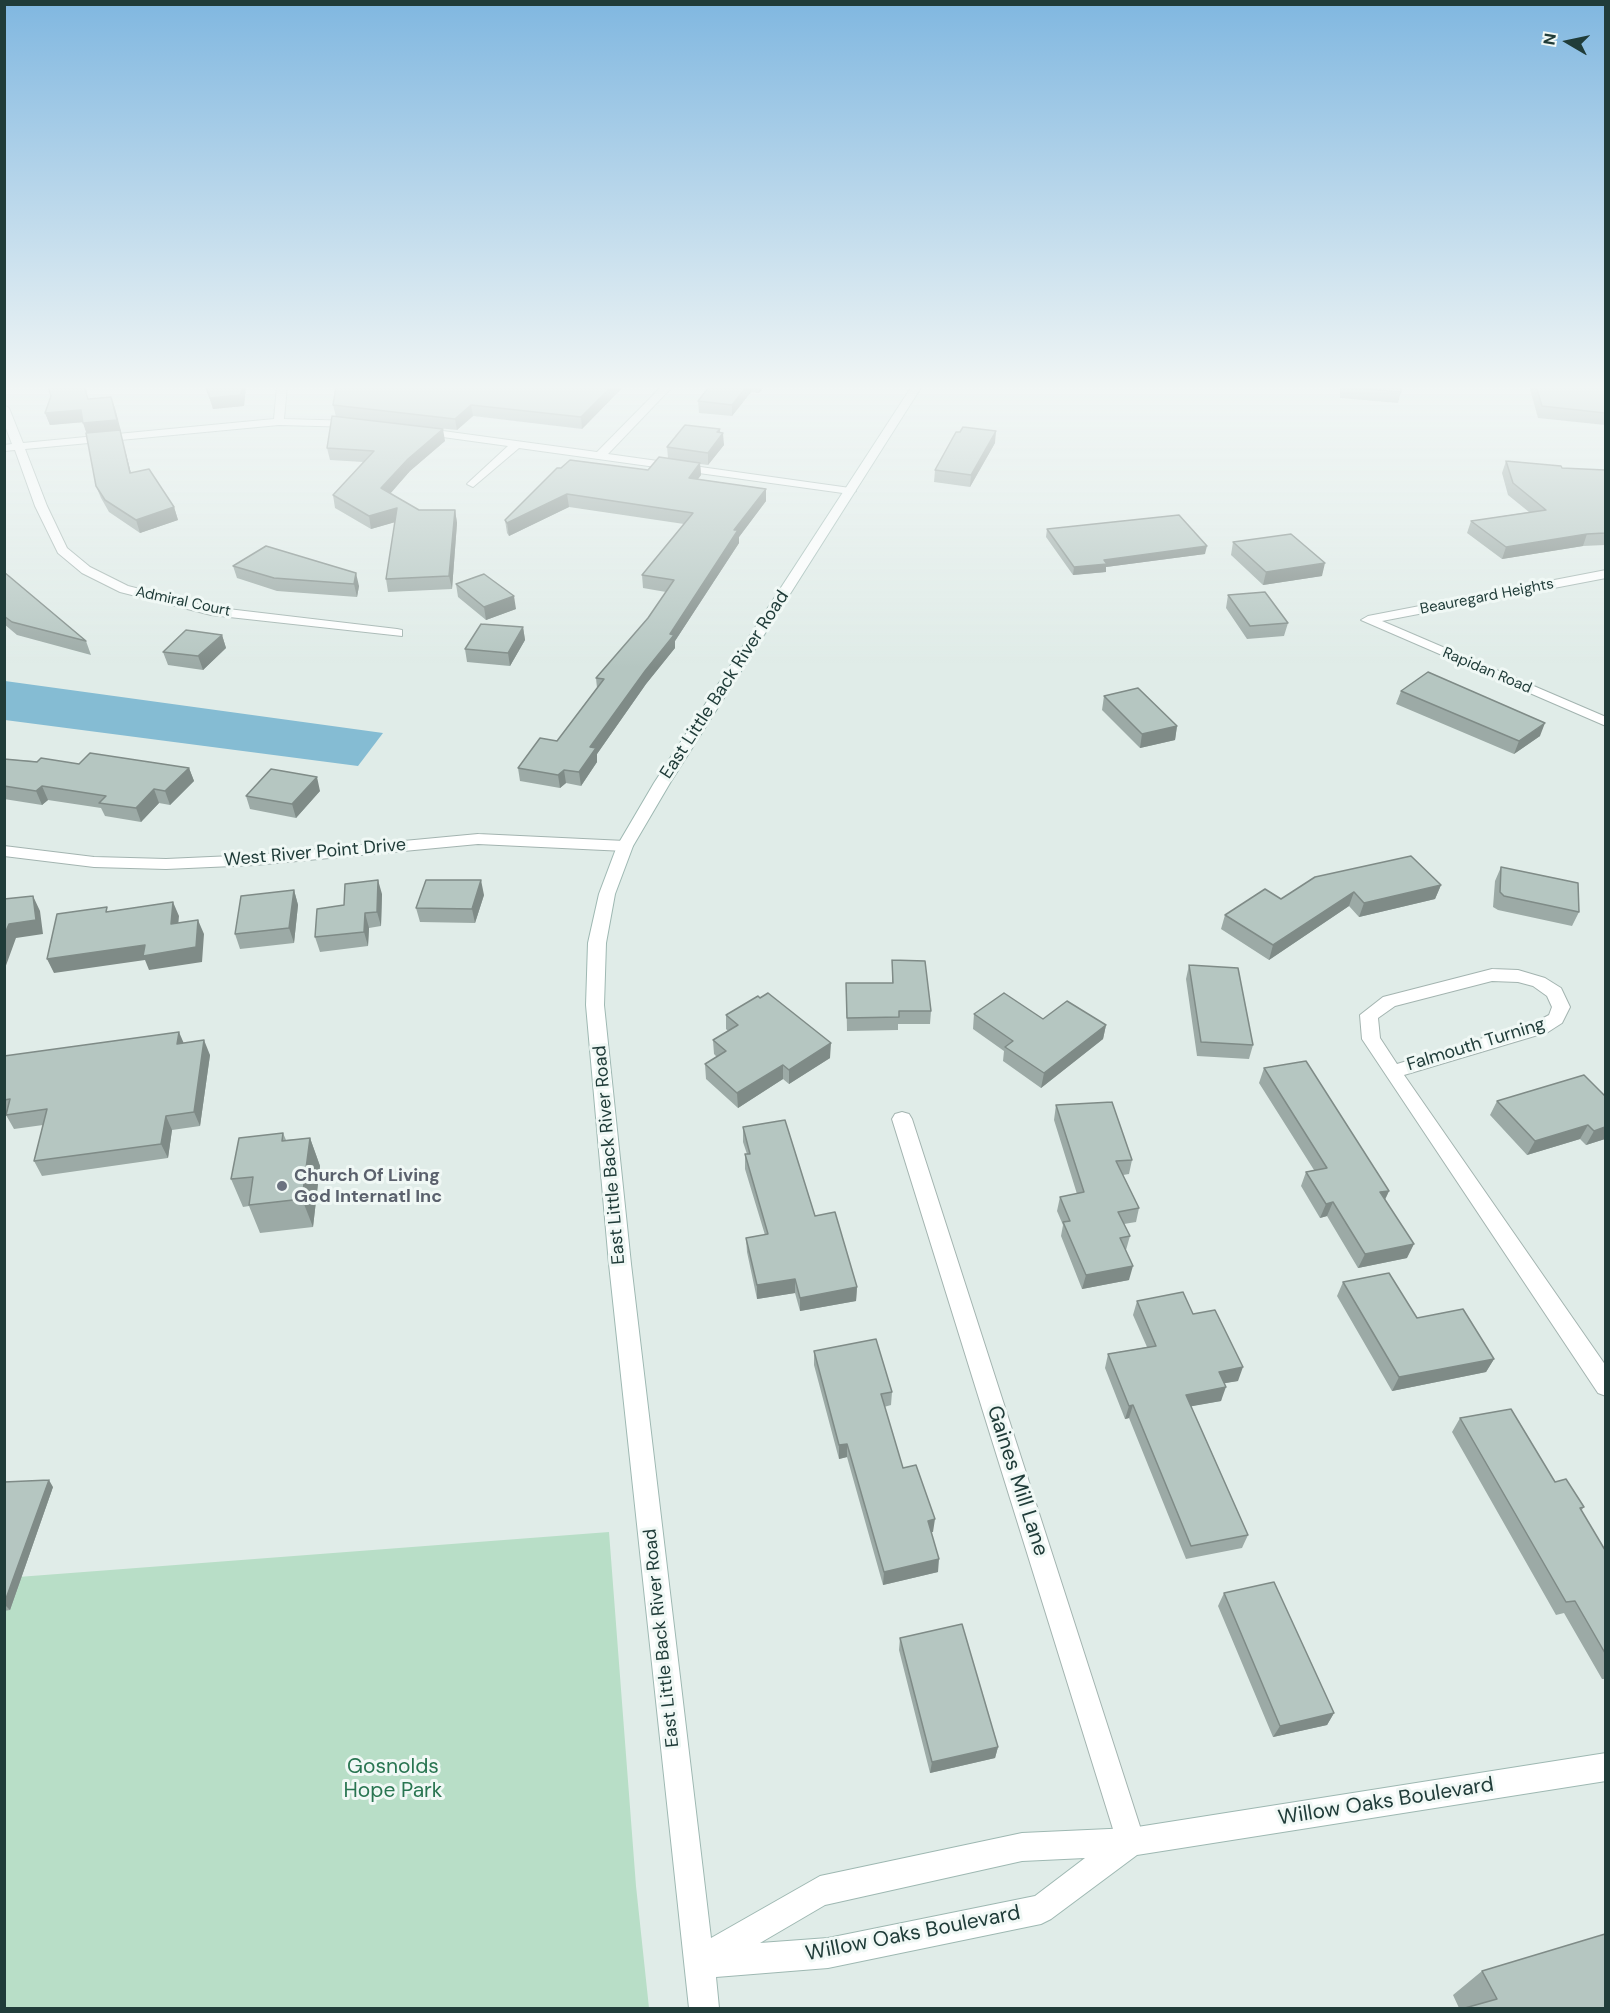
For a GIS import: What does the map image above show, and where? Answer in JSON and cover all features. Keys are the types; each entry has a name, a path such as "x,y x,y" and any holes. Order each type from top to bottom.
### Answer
{"street":[{"name":"Admiral Court","path":"27,480 62,550 86,570 124,589 211,611 397,633"},
{"path":"473,484 477,480"},
{"path":"774,480 850,491"},
{"name":"East Little Back River Road","path":"704,2008 620,1264 595,1005 597,943 607,894 625,846 662,783 857,480"},
{"name":"Beauregard Heights","path":"1368,620 1605,574"},
{"name":"Rapidan Road","path":"1368,620 1605,722"},
{"name":"West River Point Drive","path":"4,851 94,862 166,864 255,860 478,838 625,846"},
{"name":"Falmouth Turning","path":"1392,1072 1542,1027 1556,1019 1562,1006 1555,992 1539,981 1518,976 1492,975 1389,1001 1369,1014 1368,1026 1371,1039 1392,1072 1605,1386"},
{"name":"Gaines Mill Lane","path":"902,1119 1131,1842"},
{"name":"Willow Oaks Boulevard","path":"698,1963 820,1891 1022,1846 1131,1842 1605,1767"},
{"name":"Willow Oaks Boulevard","path":"698,1963 828,1953 1041,1909 1131,1842"}],"green space":[{"name":"Gosnolds Hope Park","path":"609,1532 636,1886 649,2008 5,2008 5,1578"}],"water":[{"path":"5,681 383,733 358,766 5,720"}],"building":[{"path":"95,480 156,480 174,507 136,520 105,500"},
{"path":"347,480 389,480 381,488 419,510 455,510 449,576 386,579 397,508 369,516 333,495"},
{"path":"545,480 703,480 766,489 734,530 738,530 670,634 674,635 590,747 596,748 579,772 564,770 558,775 518,768 540,738 557,741 604,679 596,678 648,618 674,580 642,575 693,513 567,494 507,523 505,520"},
{"path":"1512,480 1605,480 1605,533 1506,547 1471,521 1546,510"},
{"path":"1179,515 1207,546 1104,560 1107,564 1074,567 1047,529"},
{"path":"1291,534 1325,563 1266,572 1233,542"},
{"path":"266,546 356,573 354,584 274,578 233,566"},
{"path":"4,572 86,641 12,622 4,616"},
{"path":"484,574 514,596 484,607 456,584"},
{"path":"1265,592 1288,623 1250,626 1228,595"},
{"path":"481,624 523,627 508,653 465,649"},
{"path":"186,630 222,635 198,656 163,652"},
{"path":"1428,672 1545,723 1519,741 1401,691"},
{"path":"1138,688 1177,726 1142,734 1104,696"},
{"path":"90,753 189,768 165,791 154,789 136,808 99,803 106,796 42,786 36,791 4,786 4,759 37,762 41,758 79,764"},
{"path":"271,769 317,777 292,804 246,796"},
{"path":"1411,856 1441,885 1364,903 1354,892 1273,945 1225,915 1265,889 1281,899 1315,877"},
{"path":"1501,867 1578,883 1579,912 1504,896 1500,892"},
{"path":"378,880 377,912 365,913 364,932 315,937 317,909 344,905 345,884"},
{"path":"426,880 481,880 472,909 416,908"},
{"path":"294,890 289,928 235,934 241,896"},
{"path":"33,896 36,920 9,924 4,936 4,899"},
{"path":"173,902 171,924 198,920 196,947 143,956 145,945 47,959 57,914 107,907 106,912"},
{"path":"892,960 925,961 931,1011 899,1011 899,1017 847,1018 846,983 893,983"},
{"path":"1189,965 1238,968 1253,1045 1201,1042"},
{"path":"768,993 831,1043 789,1070 783,1065 737,1093 705,1064 726,1051 713,1040 738,1025 726,1015 758,996 760,998"},
{"path":"1004,993 1043,1019 1067,1001 1106,1025 1044,1073 1005,1047 1013,1041 974,1014"},
{"path":"179,1032 177,1044 204,1040 194,1112 166,1116 161,1144 34,1161 47,1109 6,1115 10,1099 4,1100 4,1056"},
{"path":"1306,1061 1389,1191 1380,1192 1414,1244 1365,1254 1333,1202 1326,1204 1306,1172 1327,1168 1264,1068"},
{"path":"1584,1075 1605,1096 1605,1127 1594,1131 1588,1125 1535,1141 1497,1101"},
{"path":"1112,1102 1132,1160 1116,1161 1139,1208 1118,1212 1130,1236 1120,1238 1133,1266 1086,1275 1063,1222 1070,1221 1060,1197 1084,1192 1056,1105"},
{"path":"785,1120 815,1216 835,1212 857,1287 800,1298 795,1279 757,1285 746,1238 768,1234 745,1154 750,1154 743,1127"},
{"path":"283,1133 282,1141 310,1138 302,1199 249,1205 253,1177 231,1179 239,1138"},
{"path":"1389,1273 1417,1318 1463,1309 1494,1359 1399,1377 1343,1282"},
{"path":"1183,1292 1193,1314 1215,1310 1243,1367 1219,1372 1226,1387 1186,1395 1248,1535 1191,1546 1133,1405 1129,1406 1108,1354 1156,1346 1137,1301"},
{"path":"876,1339 892,1392 881,1394 903,1468 916,1465 935,1519 928,1521 939,1559 884,1572 847,1444 839,1445 814,1351"},
{"path":"1511,1409 1555,1482 1566,1479 1584,1507 1580,1508 1605,1550 1605,1653 1575,1601 1566,1602 1460,1418"},
{"path":"49,1480 4,1604 4,1482"},
{"path":"1274,1582 1334,1713 1280,1726 1224,1593"},
{"path":"962,1624 998,1747 932,1762 900,1638"},
{"path":"1605,1934 1605,2008 1465,2008 1497,1999 1482,1971"}],"place":[{"name":"Church Of Living God Internatl Inc","path":"282,1186"}]}
